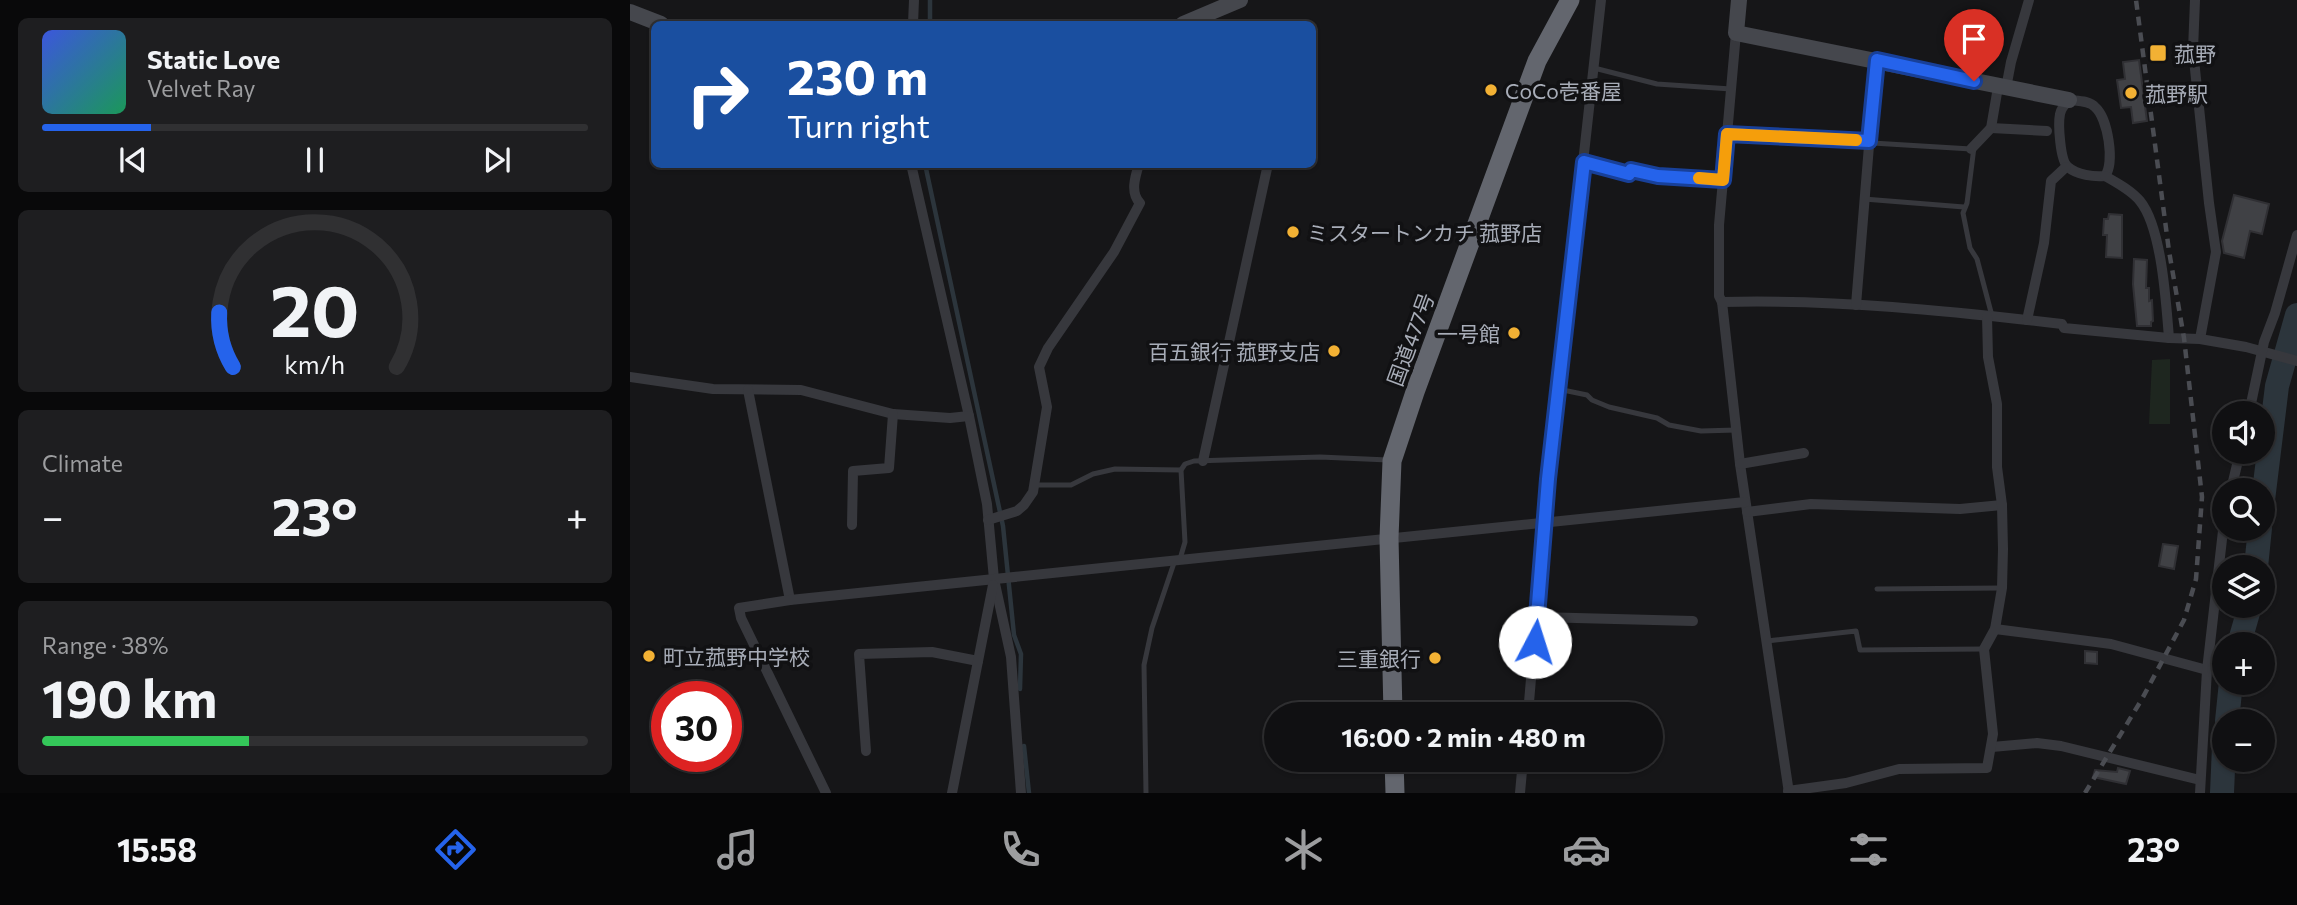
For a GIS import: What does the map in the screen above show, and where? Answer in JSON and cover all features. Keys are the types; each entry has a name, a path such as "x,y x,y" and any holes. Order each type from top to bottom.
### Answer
{"highway":[{"name":"国道477号","path":"1393,702 1389,538 1392,461 1419,379 1537,61 1570,0"},
{"path":"1394,772 1395,793"}],"main road":[{"path":"1190,21 1240,0"},
{"path":"1740,0 1736,33 2068,100"},
{"path":"630,12 653,21"}],"street":[{"path":"913,21 914,0"},
{"path":"1529,702 1558,389 1601,0"},
{"path":"1973,147 1991,128 2029,0"},
{"path":"2195,0 2193,50 2209,204 2217,253 2200,339"},
{"path":"1736,33 1717,265 1719,296 1746,507 1789,792 1846,783 1899,769 1987,768 1992,747 1984,649 1995,629 2002,588 2002,505 1997,467 1997,404 1988,357 1990,316"},
{"path":"1856,305 1877,60"},
{"path":"2105,176 2111,161 2102,115 2088,102 2068,100 2060,114 2062,159 2066,167 2076,172 2105,176 2134,195 2149,217 2165,284 2169,338"},
{"path":"1991,128 2047,131"},
{"path":"2026,320 2044,243 2051,181 2066,167"},
{"path":"912,168 991,519 997,579 1011,657 1021,793"},
{"path":"991,519 1008,515 1024,505 1034,485 1048,407 1039,366 1048,348 1114,252 1140,203 1135,199 1134,188 1138,168"},
{"path":"1203,461 1267,168"},
{"path":"2252,401 2297,235"},
{"path":"1721,302 1780,300 1990,316 2062,324 2064,328 2200,339 2297,361"},
{"path":"630,377 713,389 801,390 893,414 950,418 969,416"},
{"path":"748,390 790,600"},
{"path":"852,525 853,471 889,468 893,414"},
{"path":"1740,464 1804,453"},
{"path":"825,793 741,618 739,608 790,600 1546,521 1811,504 1960,509 2002,505"},
{"path":"2200,793 2207,670 2222,541"},
{"path":"952,793 997,579"},
{"path":"1537,617 1693,621"},
{"path":"1995,629 2111,644 2207,670"},
{"path":"866,751 859,654 932,652 978,661"},
{"path":"1992,747 2037,743 2061,746 2200,780"},
{"path":"1520,793 1522,772"}],"lane":[{"path":"1594,68 1657,84 1731,89"},
{"path":"1727,134 1973,147 1963,214 1990,316"},
{"path":"1584,162 1629,174 1631,170 1658,176 1723,180"},
{"path":"1864,199 1964,207"},
{"path":"1558,389 1587,395 1609,407 1657,418 1669,425 1701,431 1736,430"},
{"path":"1146,793 1144,665 1152,628 1185,542 1181,470 1185,464 1310,457 1392,461"},
{"path":"1034,485 1071,485 1093,474 1115,469 1181,470"},
{"path":"1877,589 2002,588"},
{"path":"1767,641 1856,631 1860,650 1984,649"}],"shaded area":[{"path":"2170,359 2170,424 2149,424 2152,360"}],"building":[{"name":"菰野駅","path":"2139,60 2147,121 2133,123 2131,107 2121,108 2117,80 2125,79 2123,62"},
{"path":"2234,195 2269,204 2262,234 2250,231 2244,258 2224,253 2222,241"},
{"path":"2109,214 2122,215 2122,258 2106,257 2107,235 2103,235 2104,219 2108,219"},
{"path":"2134,259 2147,260 2146,288 2149,288 2149,301 2152,300 2151,326 2137,326 2133,284"},
{"path":"2163,544 2178,546 2174,569 2159,566"},
{"path":"2085,651 2097,652 2097,664 2085,663"},
{"path":"2118,768 2130,771 2126,784 2093,777 2095,770 2117,772"}],"waterway":[{"path":"930,0 930,21"},
{"path":"926,168 1003,526 1014,635 1021,654 1020,689"},
{"path":"2266,478 2277,386 2297,315"},
{"path":"2257,555 2259,541"},
{"path":"2242,632 2247,618"},
{"path":"2228,709 2230,695"},
{"path":"1024,746 1029,793"},
{"path":"2222,793 2223,772"}],"railway":[{"path":"2085,793 2142,699 2184,620 2196,579 2202,497 2184,338 2169,251 2136,0"}],"slow traffic":[{"path":"1699,178 1723,180 1727,134 1856,140"}],"place":[{"name":"菰野","path":"2158,53"},
{"name":"CoCo壱番屋","path":"1491,90"},
{"name":"菰野駅","path":"2131,93"},
{"name":"ミスタートンカチ 菰野店","path":"1293,232"},
{"name":"一号館","path":"1514,333"},
{"name":"百五銀行 菰野支店","path":"1334,351"},
{"name":"町立菰野中学校","path":"649,656"},
{"name":"三重銀行","path":"1435,658"}],"route":[{"path":"1535,642 1548,479 1584,162 1629,174 1631,170 1658,176 1723,180 1727,134 1869,141 1877,60 1974,81"}]}
